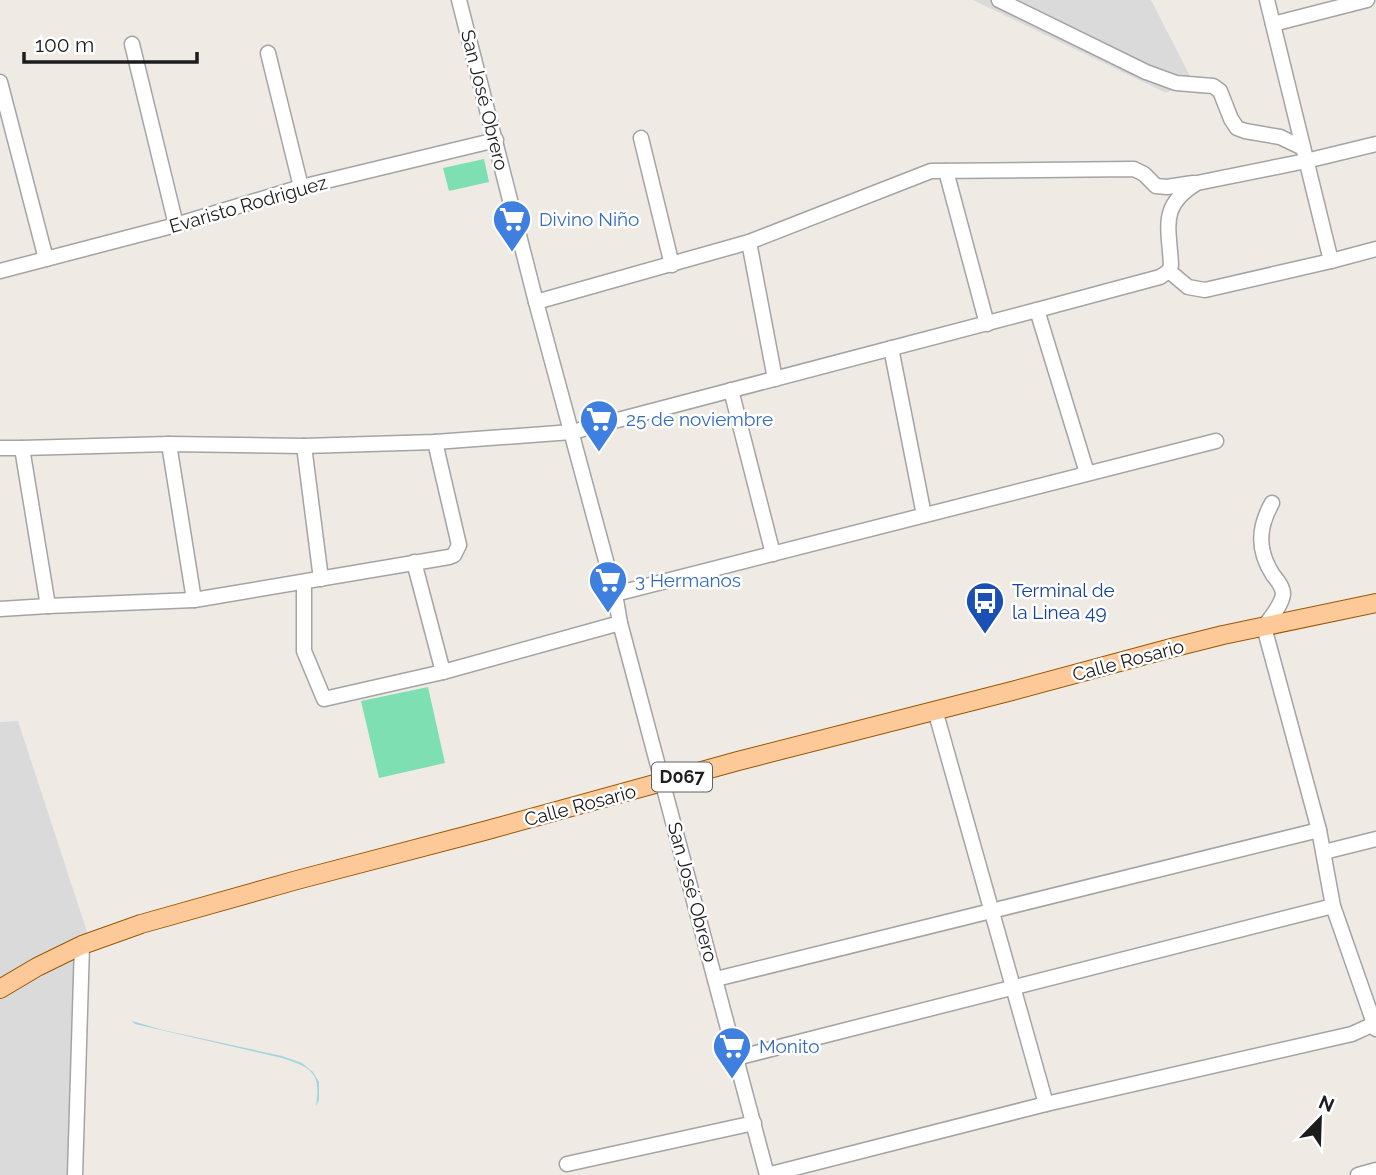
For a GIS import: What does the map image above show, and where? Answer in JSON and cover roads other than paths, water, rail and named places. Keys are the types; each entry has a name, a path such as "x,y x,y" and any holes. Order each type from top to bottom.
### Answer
{"main road":[{"name":"Calle Rosario","path":"0,989 82,945 141,924 297,880 1223,635 1376,603"}],"street":[{"name":"San José Obrero","path":"459,0 536,302 615,594 620,623 767,1175"},
{"path":"999,0 1146,72 1176,83 1213,86 1220,91 1237,128 1280,137 1305,155"},
{"path":"1267,0 1331,261"},
{"path":"1273,24 1367,0"},
{"path":"132,44 176,225"},
{"path":"268,53 301,187"},
{"path":"0,82 6,135 46,260"},
{"path":"640,138 672,265"},
{"name":"Evaristo Rodriguez","path":"0,271 176,225 301,187 496,140"},
{"path":"536,302 749,242 931,171 1134,169 1161,187 1197,183 1305,155 1376,144"},
{"path":"946,171 987,324"},
{"path":"0,448 169,444 304,446 435,442 572,432 1160,277 1169,271 1171,265 1170,209 1177,198 1197,183"},
{"path":"749,242 775,379"},
{"path":"1169,271 1188,287 1205,290 1376,249"},
{"path":"1037,310 1087,473"},
{"path":"891,348 924,515"},
{"path":"731,390 773,554"},
{"path":"615,594 1216,441"},
{"path":"0,610 194,600 449,557 454,555 459,545 435,442"},
{"path":"169,444 194,600"},
{"path":"304,446 321,579"},
{"path":"22,448 48,606"},
{"path":"767,1175 1046,1104 1352,1034 1375,1025 1333,906 1319,830 1264,627 1283,595 1282,587 1264,558 1261,535 1264,517 1272,503"},
{"path":"414,562 443,672"},
{"path":"304,582 304,651 324,699 443,672 620,623"},
{"path":"935,710 1046,1104"},
{"path":"716,979 1319,830"},
{"path":"1324,852 1376,839"},
{"path":"737,1058 1333,906"},
{"path":"75,1175 82,945"},
{"path":"567,1164 754,1124"},
{"path":"1358,1175 1376,1170"}],"water":[{"path":"132,1021 282,1056 302,1063 313,1072 319,1082 319,1100 316,1106 316,1079 301,1065 282,1058 135,1024"}],"place":[{"name":"Divino Niño","path":"512,253"},
{"name":"25 de noviembre","path":"599,453"},
{"name":"3 Hermanos","path":"608,614"},
{"name":"Terminal de la Linea 49","path":"985,635"},
{"name":"Monito","path":"732,1080"}]}
